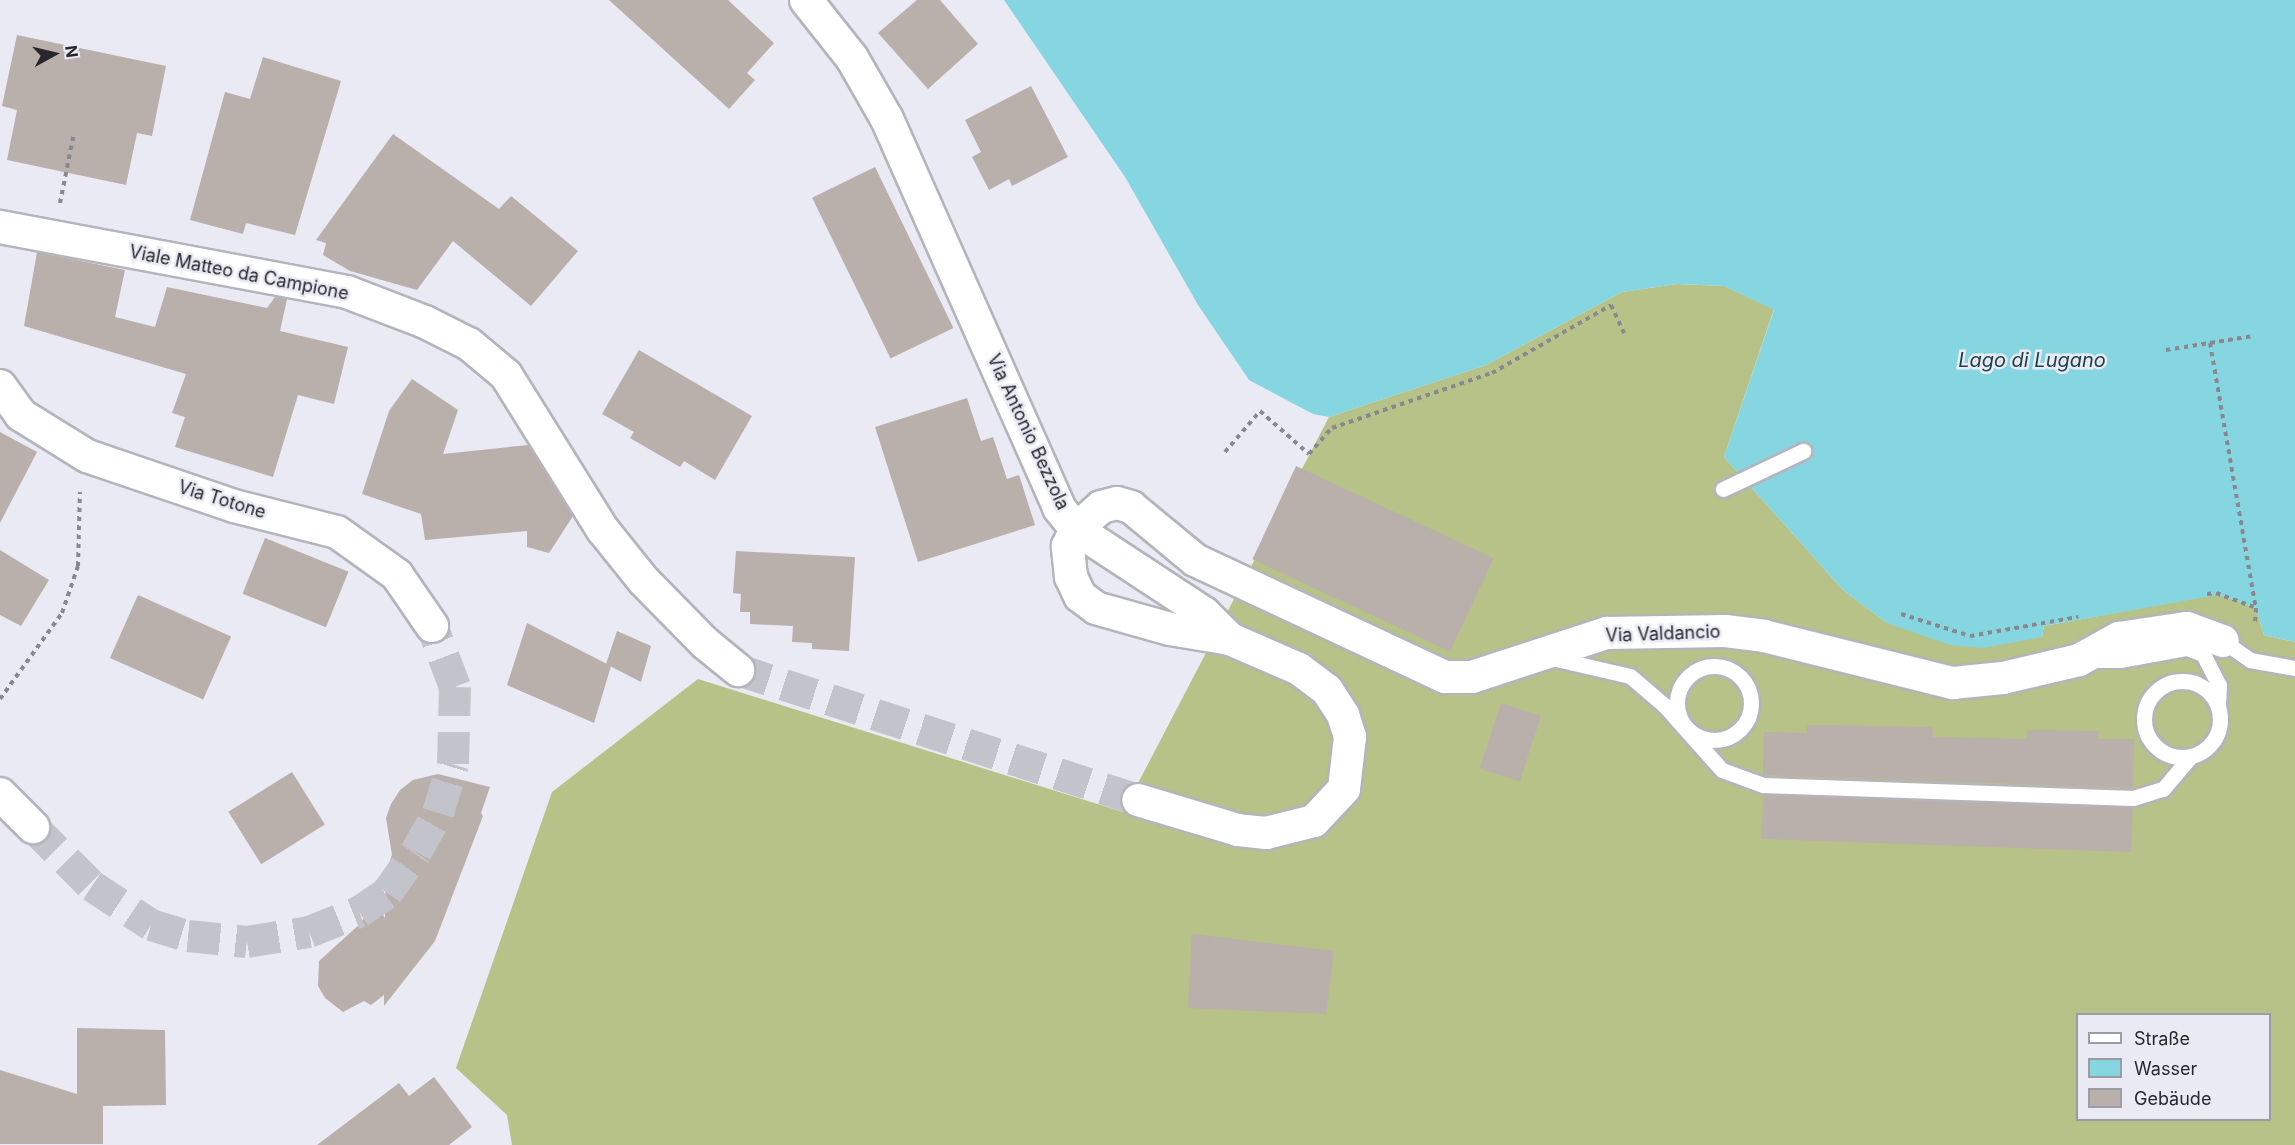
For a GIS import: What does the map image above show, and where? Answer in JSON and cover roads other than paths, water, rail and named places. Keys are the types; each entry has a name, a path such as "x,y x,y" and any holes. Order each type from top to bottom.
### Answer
{"street":[{"name":"Via Antonio Bezzola","path":"806,0 852,58 887,119 1059,508 1076,529 1204,613 1230,639 1299,669 1327,690 1343,715 1350,737 1350,764 1344,789 1330,808 1314,821 1292,829 1266,833 1238,831 1138,800"},
{"name":"Viale Matteo da Campione","path":"2,236 347,292 425,322 469,344 506,375 603,530 644,581 705,643 738,670"},
{"name":"Via Totone","path":"0,386 21,415 87,456 234,506 337,532 398,575 432,626"},
{"name":"Via Valdancio","path":"1076,529 1101,507 1117,503 1131,507 1195,560 1445,677 1472,677 1607,633 1725,631 1764,636 1953,683 1986,681 2079,660 2119,638 2187,628 2223,641"},
{"path":"1076,529 1068,546 1071,577 1080,596 1096,608 1170,629 1230,639"},
{"path":"0,794 33,827"}],"lane":[{"path":"1723,489 1803,452"},
{"path":"2223,641 2250,660 2295,668"},
{"path":"2079,660 2120,660 2187,648 2203,654 2219,685 2220,720 2215,738 2202,752 2191,756 2166,753 2149,736 2145,712 2150,700 2168,684 2180,681 2204,688 2218,708"},
{"path":"1537,656 1598,666 1630,676 1690,732 1722,770 1763,785 2133,798 2163,789 2191,756"},
{"path":"1707,667 1730,670 1740,677 1750,699 1750,711 1737,732 1713,740 1690,732 1678,712 1680,689 1686,678 1707,667"}],"water":[{"name":"Lago di Lugano","path":"1004,0 2295,0 2295,642 2264,635 2256,608 2217,595 2044,626 2042,637 1983,648 1950,645 1887,623 1843,590 1724,457 1774,310 1724,286 1677,284 1622,292 1486,365 1329,417 1313,414 1249,380 1198,305 1125,177"}],"tunnel":[{"path":"33,827 92,886 151,925 188,936 247,942 309,932 359,912 387,893 416,852 438,813 453,764 455,687 432,626"},
{"path":"738,670 1138,800"}]}
